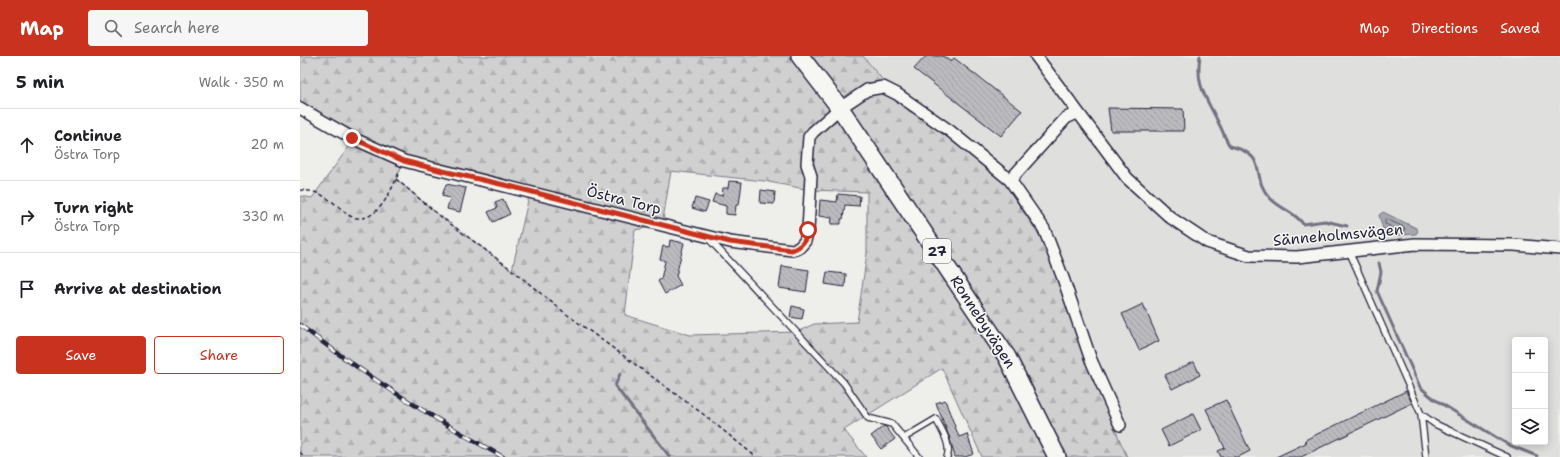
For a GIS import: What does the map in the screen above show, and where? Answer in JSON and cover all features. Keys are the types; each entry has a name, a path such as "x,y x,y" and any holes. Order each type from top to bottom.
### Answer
{"main road":[{"name":"Ronnebyvägen","path":"800,56 840,108 1008,357 1057,457"}],"street":[{"name":"Sänneholmsvägen","path":"1036,56 1127,178 1171,218 1207,242 1249,256 1297,256 1415,244 1514,245 1560,249"},
{"path":"840,108 867,90 883,87 897,94 950,131 1010,180 1044,229 1063,278 1091,360 1120,425"},
{"name":"Östra Torp","path":"300,108 352,138 404,161 730,242 792,250 799,248 805,241 808,230 811,176 807,164 809,138 813,132 840,108"},
{"path":"1010,180 1066,118 1077,112"}],"lane":[{"path":"705,235 844,383 868,418 892,424 919,457"},
{"path":"1349,251 1421,414 1426,457"},
{"path":"1421,414 1435,424 1507,457"},
{"path":"904,438 936,418 947,442 949,453 947,457"}],"path":[{"path":"300,190 313,190 327,198 349,215 360,218 369,217 383,204 390,193 404,161"},
{"path":"396,179 440,216 512,270 565,313 702,414 756,457"},
{"path":"300,452 304,457"}],"shaded area":[{"path":"863,56 1560,56 1560,457 1127,457 1094,381 885,83"}],"green space":[{"path":"300,56 863,56 885,83 1005,184 1043,241 1094,381 1127,457 982,457 942,368 844,430 866,457 300,457 300,196 312,198 350,145 350,129 300,102","holes":["404,161 530,192 512,270 440,216 396,179","671,171 764,181 810,190 867,192 867,253 857,322 814,324 797,332 690,335 625,315 635,230 662,225"]}],"water":[{"path":"1383,212 1416,228 1418,231 1416,234 1387,236 1389,230 1383,229 1379,215"}],"building":[{"path":"926,56 943,56 951,62 954,58 1022,111 1001,136 914,69"},
{"path":"1108,108 1183,109 1184,131 1111,131"},
{"path":"729,181 742,182 739,205 736,205 735,215 726,214 726,206 712,202 715,194 722,196 723,188 728,188"},
{"path":"446,184 466,188 460,212 447,209 450,198 442,196"},
{"path":"761,190 775,192 774,204 760,203"},
{"path":"838,194 860,196 859,206 845,205 841,224 831,224 832,218 819,216 820,200 837,202"},
{"path":"695,198 709,202 705,212 692,208"},
{"path":"503,199 510,214 493,222 488,212 497,208 495,202"},
{"path":"670,240 684,243 676,276 681,285 665,294 658,281 661,279 665,261 660,259 663,246 669,247"},
{"path":"782,266 809,270 806,292 779,288"},
{"path":"827,272 846,274 845,287 825,284"},
{"path":"1143,304 1159,341 1139,350 1122,314"},
{"path":"792,306 804,309 802,319 790,317"},
{"path":"1194,362 1200,375 1172,389 1165,375"},
{"path":"1406,391 1412,403 1301,457 1276,457 1306,443 1305,440"},
{"path":"945,400 959,437 967,434 974,454 965,457 955,457 949,436 936,403"},
{"path":"1226,400 1250,451 1238,457 1221,457 1218,451 1225,448 1206,409"},
{"path":"1193,414 1201,430 1169,446 1161,430"},
{"path":"884,426 895,439 881,449 871,436"}],"waterway":[{"path":"1200,56 1199,76 1206,99 1230,146 1243,150 1251,155 1255,161 1264,190 1270,198 1278,205 1296,216 1303,224 1325,221 1347,226"},
{"path":"1379,263 1381,272 1377,291 1420,387 1434,399 1509,445 1537,456"},
{"path":"620,374 615,386 670,457"}],"railway":[{"path":"300,325 399,395 450,427 503,457"}],"route":[{"path":"352,138 404,161 730,242 792,250 799,248 805,241 808,230"}]}
